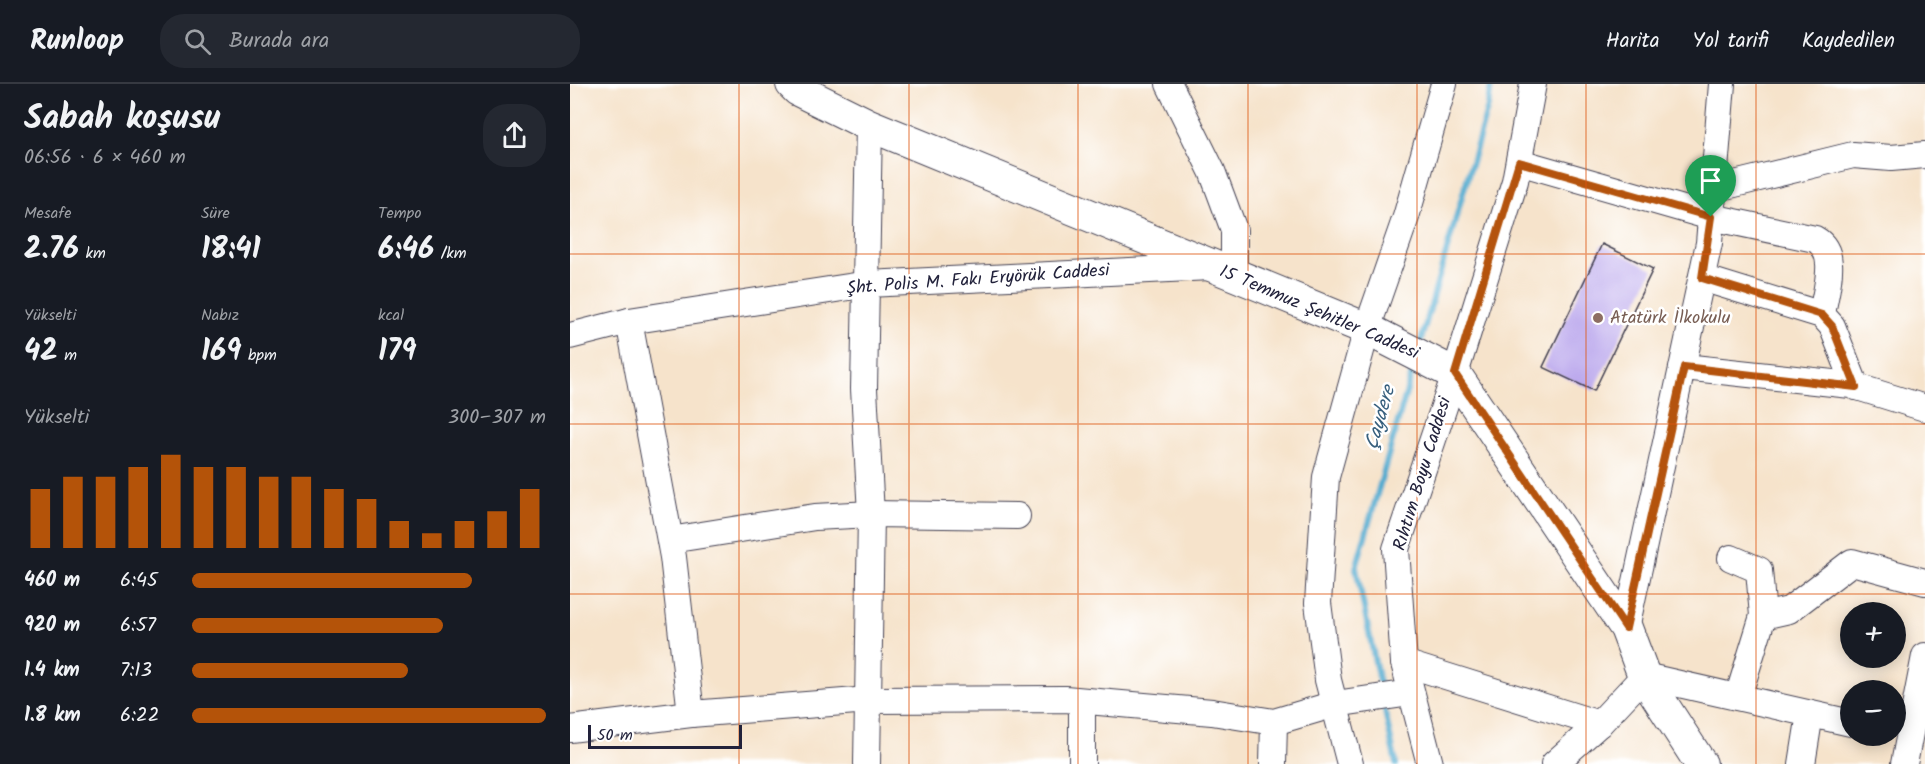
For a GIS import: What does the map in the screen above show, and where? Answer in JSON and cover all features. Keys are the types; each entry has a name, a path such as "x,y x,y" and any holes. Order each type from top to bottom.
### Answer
{"main road":[{"name":"15 Temmuz Şehitler Caddesi","path":"798,86 869,125 1377,334 1446,369 1626,628 1644,676 1701,764"}],"street":[{"path":"1169,84 1212,171 1234,230 1222,271"},
{"path":"1350,764 1328,680 1318,603 1326,477 1377,334 1406,218 1444,84"},
{"name":"Rıhtım Boyu Caddesi","path":"1430,764 1404,663 1396,549 1446,369 1519,162 1533,84"},
{"path":"1626,628 1702,278 1714,189 1722,84"},
{"path":"867,764 871,514 864,389 868,284 869,125"},
{"path":"1714,189 1853,155 1891,158 1925,155"},
{"path":"1519,162 1711,217 1821,242 1830,258 1822,315"},
{"name":"Şht. Polis M. Fakı Eryörük Caddesi","path":"570,336 629,321 868,284 1222,271"},
{"path":"1702,278 1822,315 1832,326 1856,387"},
{"path":"629,321 670,540 692,714"},
{"path":"1684,367 1856,387 1925,408"},
{"path":"670,540 815,517 871,514 1017,516"},
{"path":"1731,558 1759,570 1763,616 1738,698"},
{"path":"1763,616 1789,610 1852,562 1925,582"},
{"path":"1904,764 1925,656"},
{"path":"1404,663 1599,724"},
{"path":"1554,764 1599,724 1644,676 1840,721"},
{"path":"570,729 692,714 869,700 1082,701 1212,712 1274,722 1335,704 1411,693"},
{"path":"1082,701 1082,764"},
{"path":"1802,764 1810,714"},
{"path":"1273,764 1274,722"}],"building":[{"name":"Atatürk İlkokulu","path":"1602,244 1653,269 1594,391 1543,367"}],"waterway":[{"name":"Çaydere","path":"1419,347 1488,106 1491,84"},
{"name":"Çaydere","path":"1381,692 1356,568 1415,362"},
{"name":"Çaydere","path":"1383,702 1396,764"}],"place":[{"name":"Atatürk İlkokulu","path":"1598,318"}],"route":[{"path":"1519,162 1711,217 1709,243 1702,278 1822,315 1832,326 1856,387 1684,367 1626,628 1455,374 1519,162"}]}
